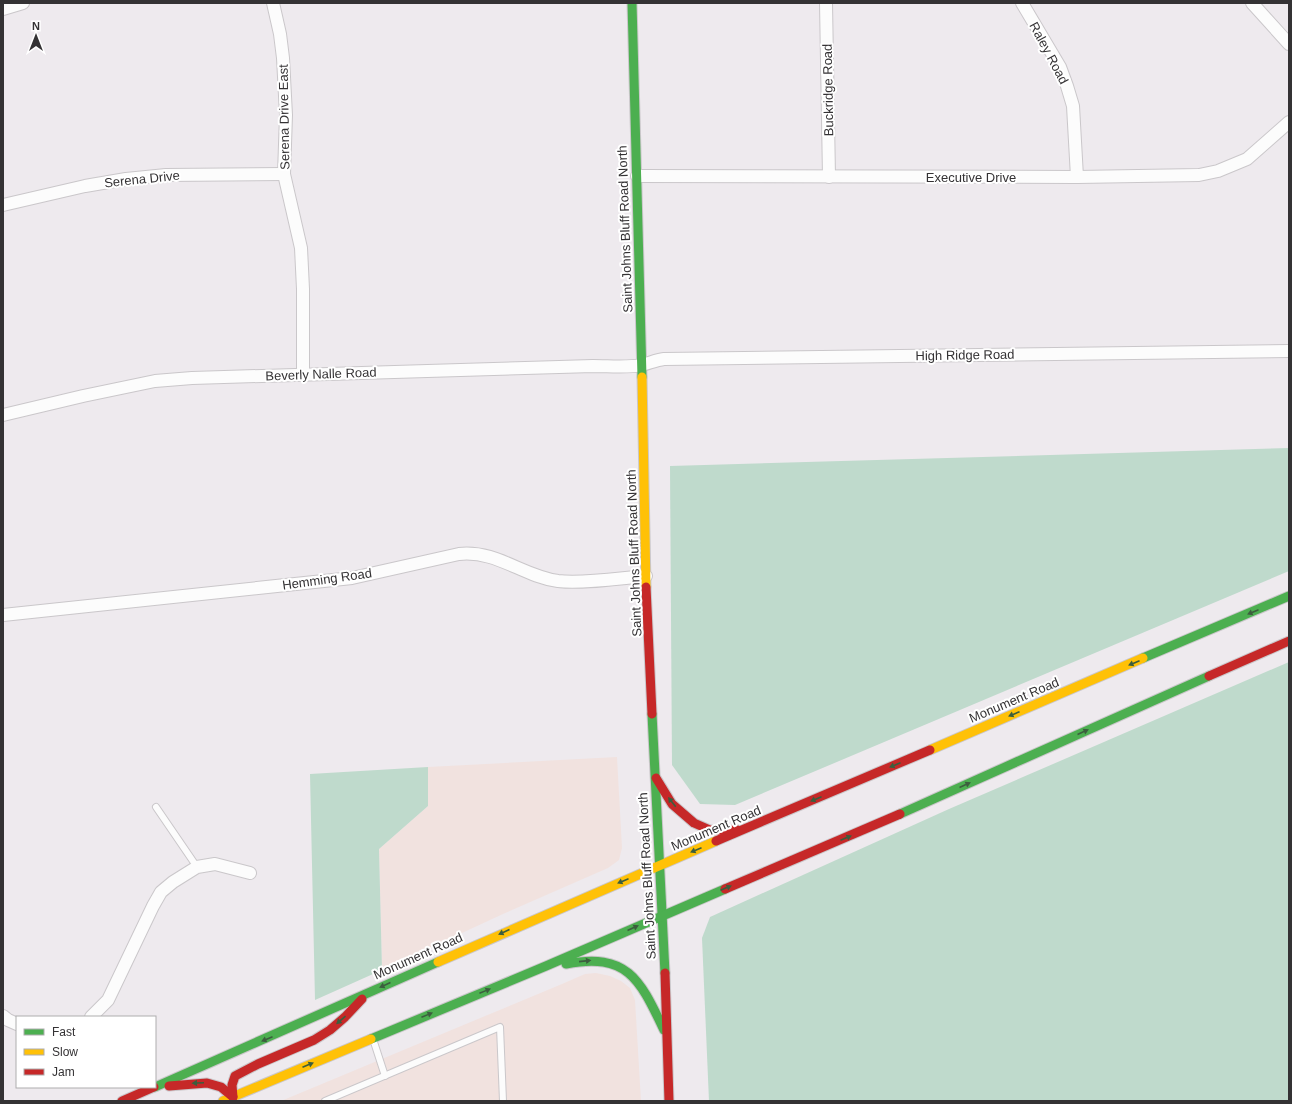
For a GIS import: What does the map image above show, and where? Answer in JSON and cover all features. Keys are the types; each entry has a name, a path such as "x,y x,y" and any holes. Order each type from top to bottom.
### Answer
{"main road":[{"name":"Saint Johns Bluff Road North","path":"632,3 646,576 659,866 663,915 669,1101"},
{"name":"Monument Road","path":"156,1087 659,866 1289,596"},
{"path":"223,1101 233,1099 372,1038 546,966 860,832 1289,641"},
{"path":"656,777 672,804 694,823 710,830 743,830"},
{"path":"546,966 589,960 611,962 623,968 645,992 666,1035"},
{"path":"233,1099 232,1085 235,1076 258,1064 314,1040 330,1030 369,992"},
{"path":"156,1088 192,1083 207,1083 221,1087 233,1099"},
{"name":"Monument Road","path":"122,1101 153,1088"}],"street":[{"path":"3,9 23,3"},
{"name":"Serena Drive East","path":"273,3 280,34 283,58 286,116 284,174 301,248 303,289 303,374"},
{"name":"Buckridge Road","path":"826,3 829,177"},
{"name":"Raley Road","path":"1022,3 1060,67 1068,86 1073,106 1078,177"},
{"path":"1252,3 1289,44"},
{"name":"Executive Drive","path":"637,176 1078,177 1199,175 1218,171 1247,159 1289,122"},
{"name":"Serena Drive","path":"3,205 85,186 126,179 166,175 284,174"},
{"name":"High Ridge Road","path":"642,365 664,359 1289,351"},
{"name":"Beverly Nalle Road","path":"3,415 83,396 155,382 192,378 642,365"},
{"name":"Hemming Road","path":"3,615 352,578 459,554 470,553 492,557 535,575 558,581 646,576"},
{"path":"92,1016 108,1000 161,892 197,866 215,864 250,873"}],"lane":[{"path":"156,807 197,866"},
{"path":"325,1101 500,1027 503,1101"},
{"path":"372,1038 385,1076"}],"shaded area":[{"path":"617,757 622,848 619,860 608,868 503,914 382,970 379,849 428,806 428,767"},
{"path":"596,973 610,976 621,981 630,988 635,1000 641,1101 281,1101 585,974"}],"green space":[{"path":"1289,448 1289,571 735,805 700,804 672,765 670,466"},
{"path":"1289,662 1289,1101 709,1101 702,938 710,917 949,809"},
{"path":"428,767 428,806 379,849 382,970 315,1000 310,774"}],"traffic: fast":[{"path":"632,3 642,377"},
{"path":"1143,658 1289,596"},
{"path":"900,814 1209,676"},
{"path":"652,714 665,973"},
{"path":"371,1039 725,889"},
{"path":"566,964 587,961 604,962 618,966 639,984 664,1030"},
{"path":"156,1087 438,962"}],"traffic: slow":[{"path":"642,377 646,587"},
{"path":"930,750 1143,658"},
{"path":"438,962 716,841"},
{"path":"223,1101 371,1039"}],"traffic: jam":[{"path":"646,587 652,714"},
{"path":"1209,676 1289,641"},
{"path":"716,841 930,750"},
{"path":"656,778 672,804 694,823 710,830 737,830"},
{"path":"725,889 900,814"},
{"path":"665,973 669,1101"},
{"path":"233,1097 232,1085 235,1076 258,1064 314,1040 330,1030 362,999"},
{"path":"169,1086 207,1083 221,1087 233,1097"},
{"path":"122,1101 152,1088"}]}
